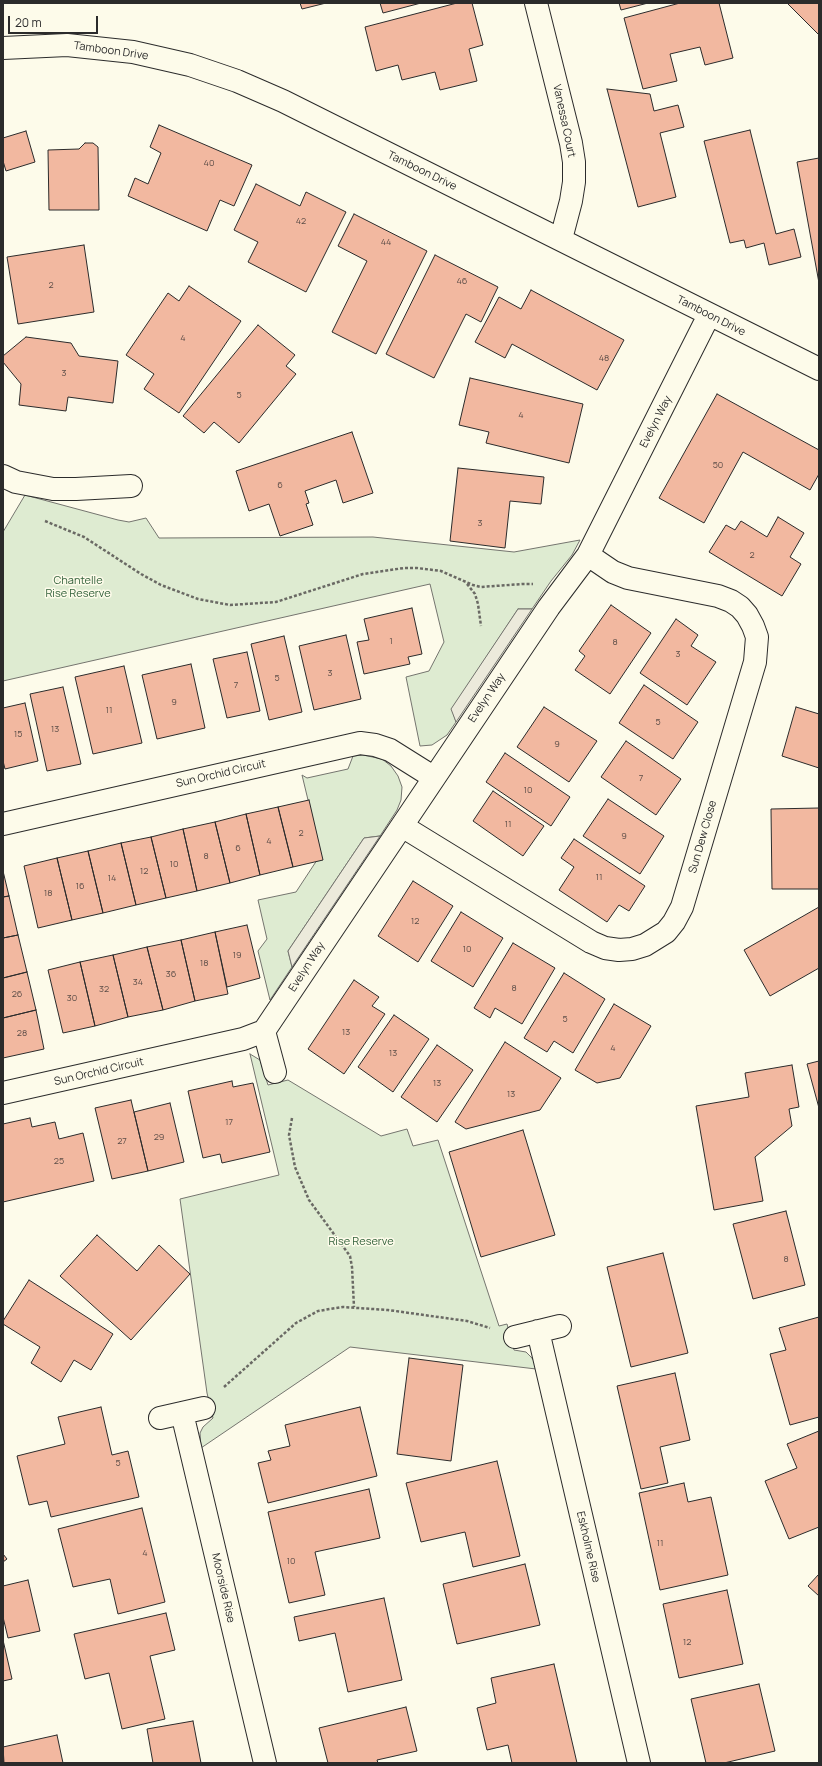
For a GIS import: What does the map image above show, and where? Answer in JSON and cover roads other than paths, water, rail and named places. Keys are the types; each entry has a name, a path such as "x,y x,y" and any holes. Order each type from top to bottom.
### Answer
{"street":[{"name":"Vanessa Court","path":"536,3 571,143 574,162 574,182 571,201 561,239"},
{"name":"Tamboon Drive","path":"3,48 67,45 133,52 190,65 237,82 282,101 819,369"},
{"name":"Evelyn Way","path":"264,1031 402,826 433,777 554,599 588,555 709,315"},
{"path":"3,476 16,482 53,489 131,486"},
{"name":"Sun Dew Close","path":"402,826 590,942 606,948 619,950 632,949 645,945 666,932 674,922 682,907 755,662 757,637 754,626 747,615 740,607 731,601 718,596 628,578 614,572 588,555"},
{"name":"Sun Orchid Circuit","path":"3,824 360,743 375,745 390,750 433,777"},
{"path":"264,1031 275,1072"},
{"name":"Sun Orchid Circuit","path":"3,1093 243,1039 264,1031"},
{"path":"516,1337 560,1326"},
{"name":"Eskholme Rise","path":"538,1332 639,1763"},
{"path":"160,1418 204,1408"},
{"name":"Moorside Rise","path":"182,1413 265,1763"}],"park label":[{"name":"Chantelle Rise Reserve","path":"78,587"},
{"name":"Rise Reserve","path":"361,1242"}]}
